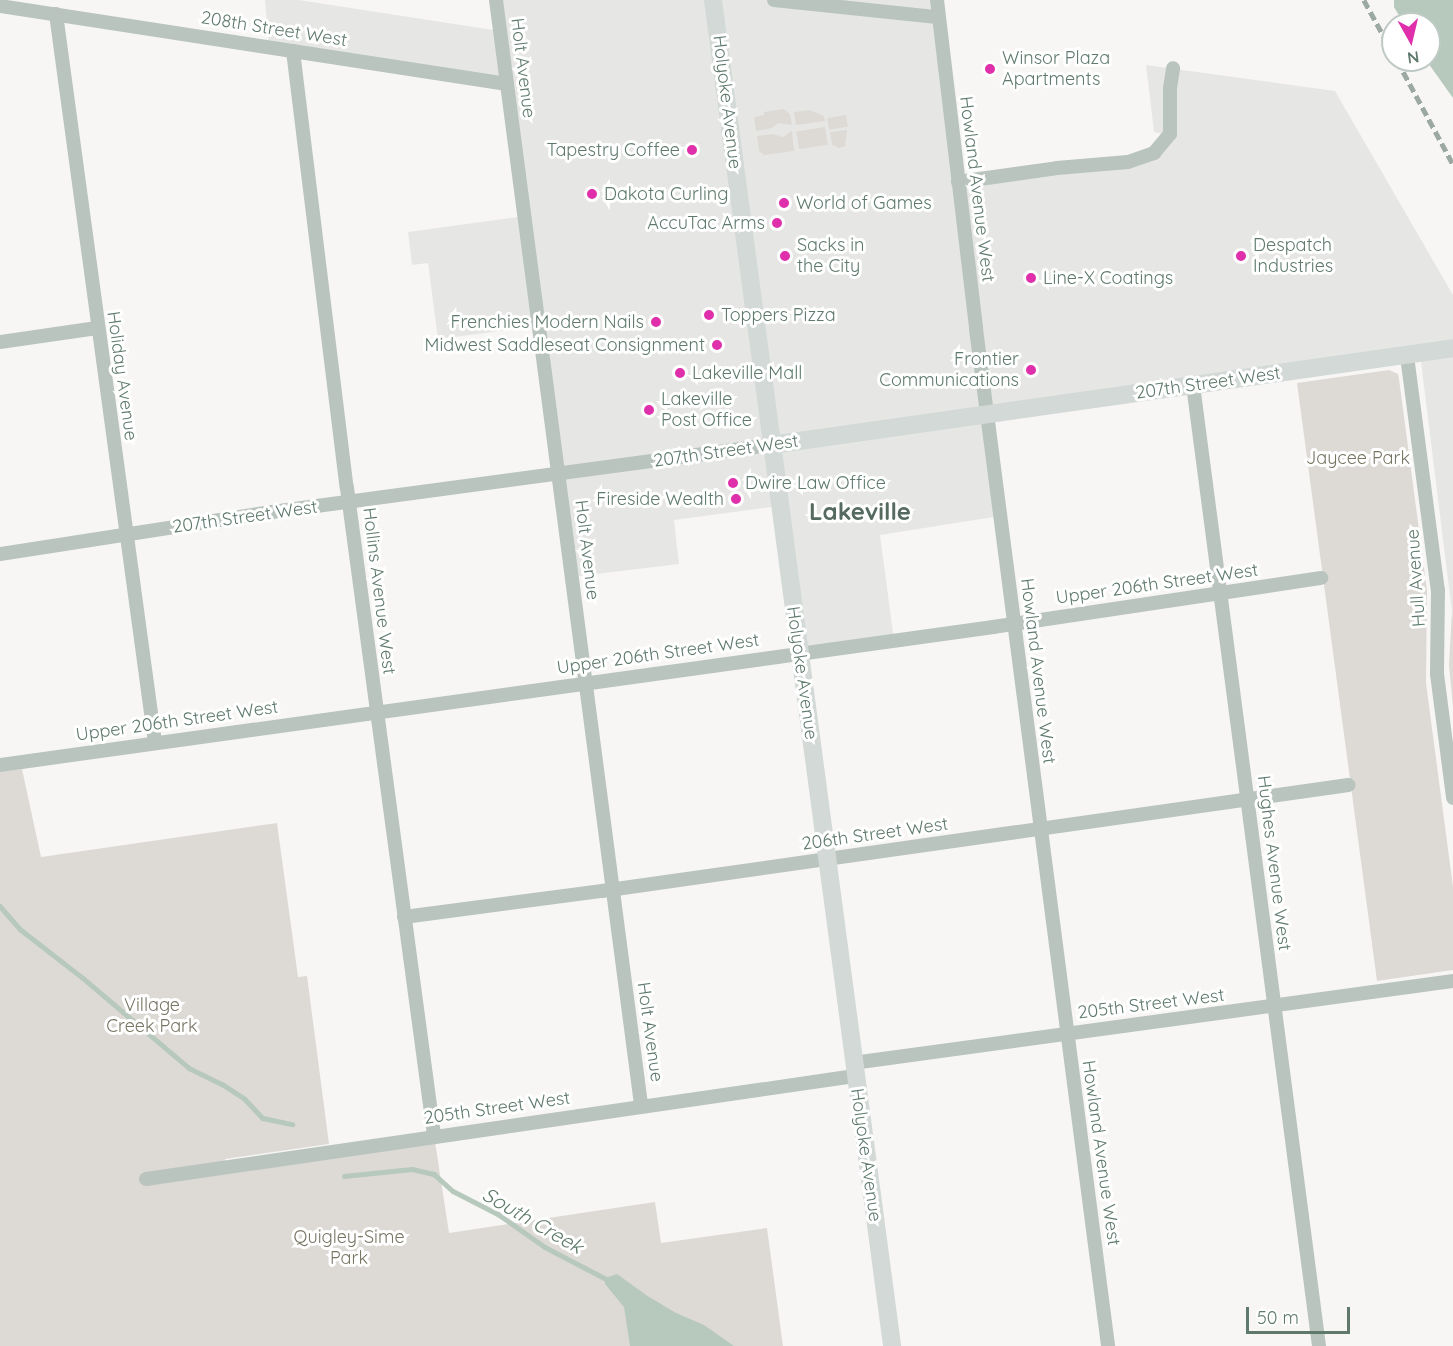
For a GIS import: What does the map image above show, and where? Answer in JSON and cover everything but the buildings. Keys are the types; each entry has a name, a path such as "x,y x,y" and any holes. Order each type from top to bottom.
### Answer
{"street":[{"name":"Holt Avenue","path":"496,0 642,1105"},
{"name":"Holyoke Avenue","path":"713,0 798,653 892,1346"},
{"path":"774,0 937,17"},
{"name":"Howland Avenue West","path":"937,0 937,17 987,414 1108,1346"},
{"name":"208th Street West","path":"0,6 507,84"},
{"name":"Holiday Avenue","path":"56,14 125,536 155,742"},
{"name":"Hollins Avenue West","path":"293,51 349,503 434,1135"},
{"path":"958,182 1057,168 1128,162 1154,153 1170,134 1170,88 1173,68"},
{"path":"0,342 97,327"},
{"name":"207th Street West","path":"0,554 272,512 771,445 1453,348"},
{"name":"Hull Avenue","path":"1407,356 1438,590 1438,680 1453,798"},
{"name":"Hughes Avenue West","path":"1192,385 1319,1346"},
{"name":"Upper 206th Street West","path":"0,765 1321,578"},
{"name":"206th Street West","path":"404,917 612,890 1349,785"},
{"name":"205th Street West","path":"146,1179 642,1105 1066,1032 1453,981"}],"shaded area":[{"path":"265,0 299,0 500,31 496,0 937,0 958,182 1129,162 1169,135 1154,132 1146,65 1335,91 1453,295 1453,620 1420,354 988,414 1000,516 880,535 894,640 798,653 779,506 674,520 679,564 572,577 539,326 438,339 428,263 412,265 408,232 525,216 507,84 269,47"},
{"path":"1394,0 1453,0 1453,98 1435,72 1441,72 1441,12 1397,12"},
{"path":"617,1274 646,1295 676,1313 704,1325 734,1346 630,1346 624,1307 605,1284 605,1278"}],"green space":[{"path":"784,109 790,114 792,125 778,123 772,128 756,131 754,117 764,115 764,112"},
{"path":"810,110 824,116 825,121 796,125 794,112"},
{"path":"846,115 848,127 829,130 827,118"},
{"path":"825,127 828,145 799,149 796,132"},
{"path":"847,130 845,146 839,148 832,145 830,132"},
{"path":"792,131 794,151 764,155 759,151 757,136 773,134 783,137"},
{"name":"Jaycee Park","path":"1389,370 1398,374 1399,379 1427,590 1426,683 1453,887 1453,970 1377,981 1297,383"},
{"path":"1452,610 1453,621 1453,707 1449,665"},
{"path":"22,769 41,857 277,823 298,977 307,976 329,1144 225,1159 226,1169 434,1135 449,1233 655,1202 661,1243 767,1228 783,1346 0,1346 0,772"}],"waterway":[{"name":"South Creek","path":"0,906 20,929 83,978 189,1068 222,1084 245,1099 263,1118 292,1124"},
{"name":"South Creek","path":"344,1176 412,1169 434,1174 453,1191 498,1214 545,1247 610,1281"}],"railway":[{"path":"1364,0 1381,31"},
{"path":"1403,72 1453,164"}],"place":[{"name":"Winsor Plaza Apartments","path":"990,69"},
{"name":"Tapestry Coffee","path":"692,150"},
{"name":"Dakota Curling","path":"592,194"},
{"name":"World of Games","path":"784,203"},
{"name":"AccuTac Arms","path":"777,223"},
{"name":"Sacks in the City","path":"785,256"},
{"name":"Despatch Industries","path":"1241,256"},
{"name":"Line-X Coatings","path":"1031,278"},
{"name":"Toppers Pizza","path":"709,315"},
{"name":"Frenchies Modern Nails","path":"656,322"},
{"name":"Midwest Saddleseat Consignment","path":"717,345"},
{"name":"Frontier Communications","path":"1031,370"},
{"name":"Lakeville Mall","path":"680,373"},
{"name":"Lakeville Post Office","path":"649,410"},
{"name":"Dwire Law Office","path":"733,483"},
{"name":"Fireside Wealth","path":"736,499"}],"district":[{"name":"Lakeville","path":"860,512"}],"park label":[{"name":"Village Creek Park","path":"152,1016"},
{"name":"Quigley-Sime Park","path":"349,1248"}]}
